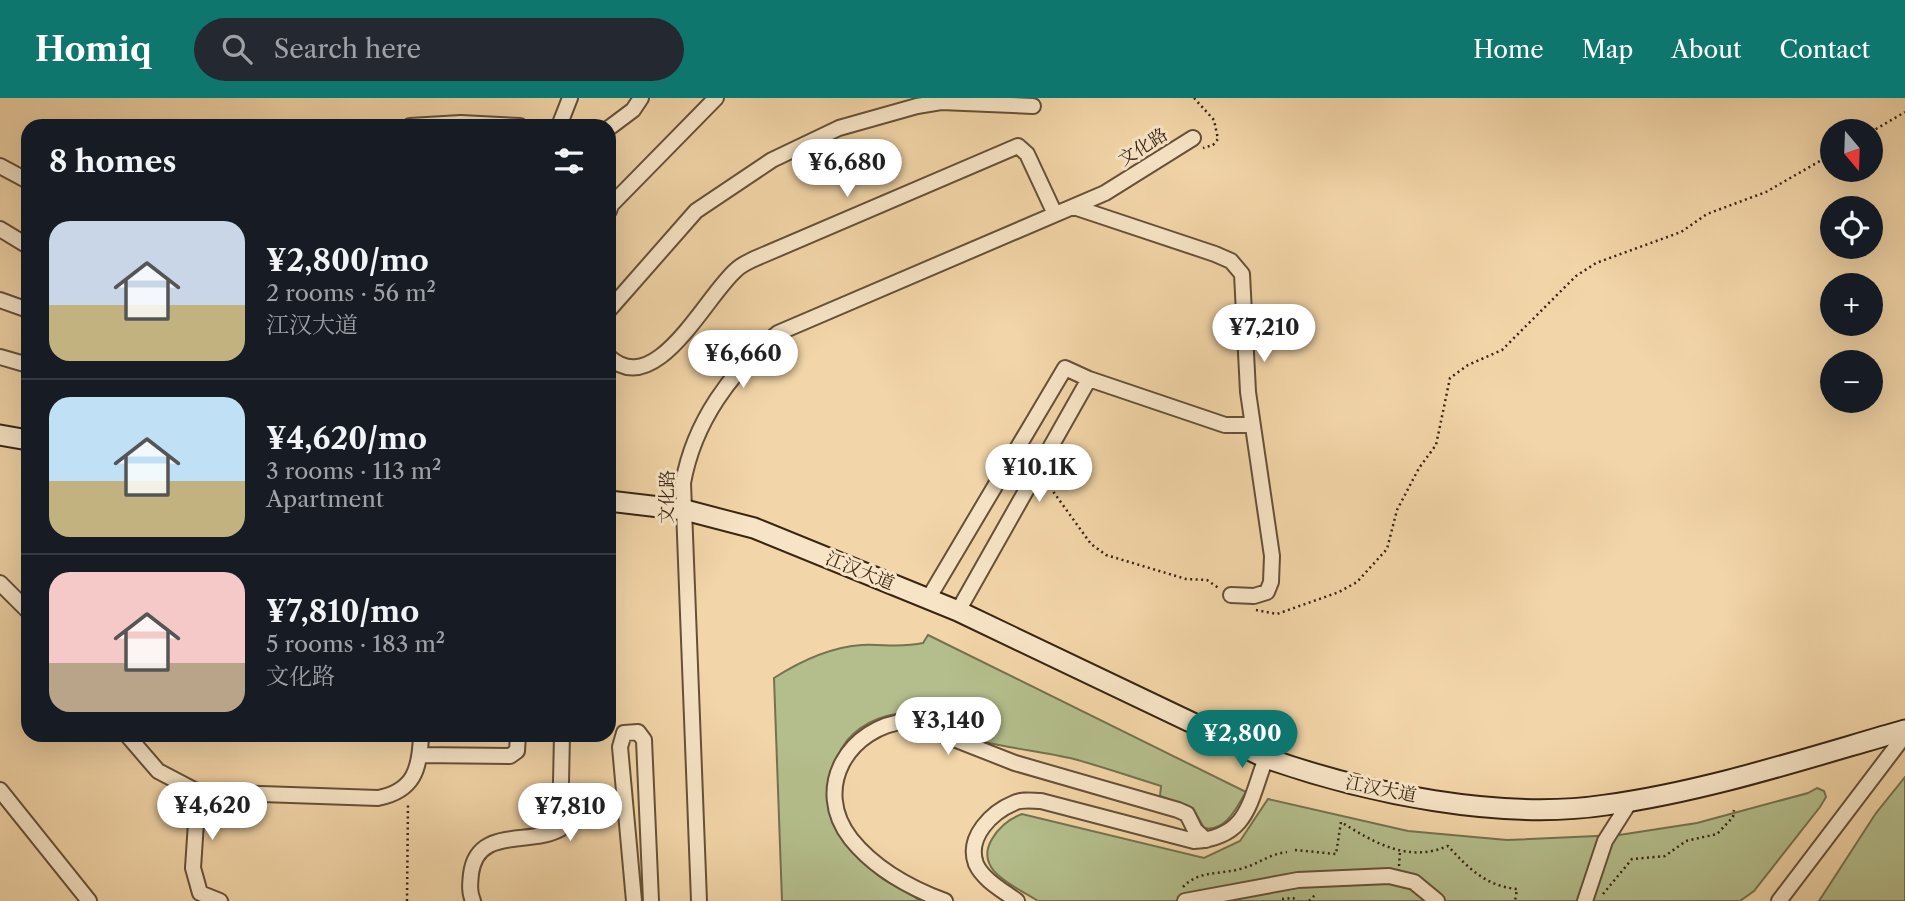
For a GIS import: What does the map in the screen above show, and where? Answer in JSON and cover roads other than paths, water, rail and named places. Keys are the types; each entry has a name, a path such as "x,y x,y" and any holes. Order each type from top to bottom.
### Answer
{"main road":[{"path":"0,435 21,439"},
{"name":"江汉大道","path":"616,502 685,510 754,528 958,611 1266,758 1312,774 1404,794 1513,810 1604,806 1689,789 1905,733"}],"street":[{"path":"562,119 570,98"},
{"path":"616,123 633,110 641,98"},
{"path":"616,201 716,98"},
{"path":"616,302 696,211 772,160 839,128 941,102 1033,107"},
{"name":"文化路","path":"699,901 683,482 688,454 724,385 748,357 778,333 1105,193 1193,138"},
{"path":"616,366 635,369 662,357 736,270 754,259 1018,146 1027,154 1055,214"},
{"path":"0,166 21,177"},
{"path":"1074,206 1215,254 1231,261 1242,274 1252,425 1272,556 1271,582 1267,592 1254,596 1231,595"},
{"path":"0,229 21,242"},
{"path":"0,300 21,308"},
{"path":"0,357 21,363"},
{"path":"928,599 1065,369 1225,425 1252,425"},
{"path":"958,611 1089,379"},
{"path":"0,583 21,604"},
{"path":"945,901 884,871 850,838 842,825 835,790 847,752 861,736 891,722 908,721 1015,763 1160,803 1187,814 1195,830 1206,840"},
{"path":"634,901 620,747 620,738 629,732 641,733 644,740 651,901"},
{"path":"1779,901 1905,733"},
{"path":"133,742 158,771 198,792 378,798 389,796 408,785 416,775 421,742"},
{"path":"421,755 510,757 517,751 518,742"},
{"path":"473,901 469,888 472,865 485,846 493,841 545,836 560,829 562,742"},
{"path":"1017,901 988,879 976,863 975,847 986,820 1015,802 1041,801 1172,837 1217,839 1241,823 1266,758"},
{"path":"0,790 89,901"},
{"path":"198,792 193,868 200,893 220,901"},
{"path":"1585,901 1605,841 1631,800"},
{"path":"1182,896 1298,880 1389,876 1414,882 1437,901"}]}
